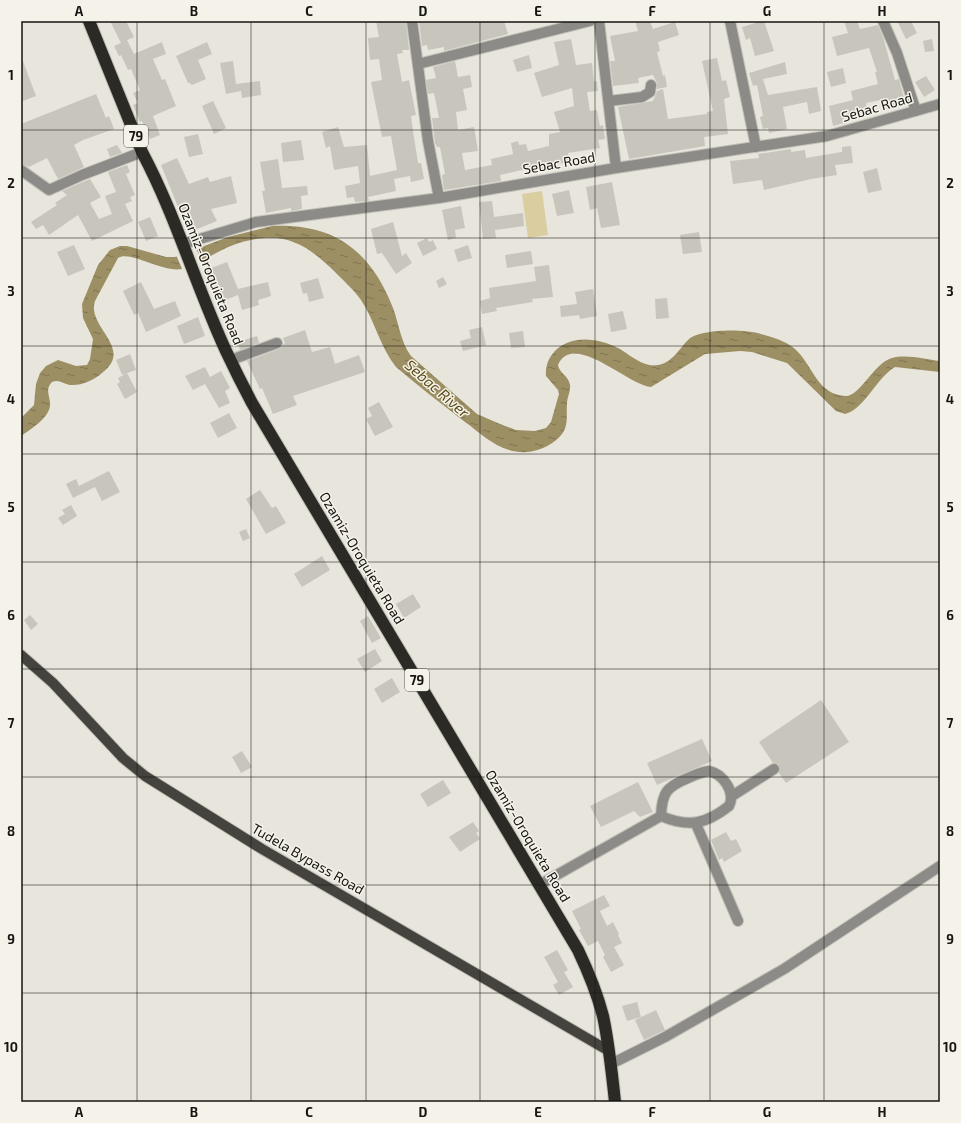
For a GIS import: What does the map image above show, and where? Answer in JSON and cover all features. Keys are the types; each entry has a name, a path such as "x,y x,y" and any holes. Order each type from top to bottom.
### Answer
{"highway":[{"name":"Ozamiz-Oroquieta Road","path":"89,21 142,152 152,171 193,267 230,360 252,403 578,950 590,977 602,1016 609,1050 615,1102"}],"main road":[{"name":"Tudela Bypass Road","path":"21,654 53,683 123,758 145,776 262,849 609,1050"}],"street":[{"path":"412,21 428,141 439,198"},
{"path":"418,64 590,21"},
{"path":"600,21 616,168"},
{"path":"730,21 756,147"},
{"path":"883,21 897,53 916,111"},
{"path":"609,101 642,97 650,92 651,85"},
{"name":"Sebac Road","path":"184,247 256,222 439,198 616,168 827,136 940,104"},
{"path":"21,170 49,190 82,175 142,152"},
{"path":"230,360 276,343"},
{"path":"661,816 676,822 696,824 723,811 729,806 732,796 774,769"},
{"path":"661,816 662,799 667,789 676,783 703,772 716,773 721,776 732,796"},
{"path":"539,885 661,816"},
{"path":"696,824 738,921"},
{"path":"611,1064 665,1038 784,969 940,866"}],"shaded area":[{"path":"542,191 548,235 528,238 522,194"}],"water":[{"name":"Sebac River","path":"272,226 294,226 314,230 332,236 348,244 374,271 384,288 393,308 400,333 411,356 477,414 516,430 535,431 546,428 551,422 559,394 558,390 546,376 548,361 557,349 572,341 588,340 605,343 620,349 643,363 648,365 658,365 667,362 688,340 702,333 723,331 754,332 770,336 791,346 801,356 822,385 836,394 846,396 857,391 879,366 892,358 909,357 940,361 940,372 895,367 882,378 859,406 845,414 836,411 787,363 752,352 740,351 705,354 651,387 629,378 602,362 588,356 576,354 565,356 558,365 560,370 568,379 570,385 567,401 566,424 560,437 539,450 521,452 509,450 486,438 396,367 390,359 361,300 325,262 307,249 287,240 264,238 235,244 197,264 182,269 165,268 130,257 123,256 118,258 95,301 94,311 97,320 112,346 114,355 111,364 99,376 83,383 70,385 59,381 52,382 48,388 50,403 49,411 43,419 21,436 21,418 34,405 36,384 40,373 46,366 58,360 76,366 87,365 90,359 93,339 83,318 82,304 98,265 110,250 120,246 127,246 166,257 175,257 228,237"}],"pier":[{"path":"195,247 203,262 183,271 176,255"}],"building":[{"path":"110,21 126,21 134,37 127,40 134,54 162,42 166,54 153,59 162,80 165,79 176,106 153,116 160,135 150,139 142,121 140,122 133,105 138,103 133,93 140,90 131,69 128,70 121,55 119,56 114,46 121,43"},
{"path":"376,21 406,21 409,50 402,50 403,53 397,54 402,82 409,80 416,115 411,116 413,131 418,163 421,163 424,179 411,182 410,176 394,179 396,191 368,197 369,201 355,202 354,197 347,198 345,186 360,183 358,166 334,170 330,146 326,148 322,132 338,127 344,147 367,145 370,176 397,170 391,136 382,137 371,82 382,80 379,59 370,60 368,38 379,37"},
{"path":"419,21 504,21 508,34 444,51 444,47 428,50 427,45 422,46"},
{"path":"635,21 650,21 653,29 675,22 679,35 658,42 660,51 657,52 663,76 665,75 667,87 657,89 657,83 653,75 638,78 639,83 613,86 610,61 615,61 610,36 638,31"},
{"path":"764,21 774,51 755,56 750,38 746,40 742,27"},
{"path":"844,21 857,21 860,29 878,25 883,37 895,80 899,79 905,102 888,106 886,99 866,103 868,113 843,119 844,123 833,126 829,106 853,100 851,91 878,84 875,72 877,72 869,48 837,56 832,37 848,33"},
{"path":"897,21 911,21 917,33 906,39"},
{"path":"571,39 576,65 592,63 594,82 597,81 598,91 587,92 590,111 597,110 600,126 603,125 605,139 598,140 600,148 568,153 570,162 550,165 550,169 526,173 526,169 500,175 501,181 444,190 442,175 445,174 440,147 437,147 435,143 432,118 439,118 434,93 428,94 426,80 436,78 433,67 455,61 458,77 470,75 472,87 463,89 467,110 456,112 458,130 474,127 478,151 462,153 465,170 492,165 491,159 513,154 511,143 518,141 519,145 526,144 528,151 549,146 549,134 560,132 554,112 574,106 572,88 542,97 534,73 559,65 554,42"},
{"path":"932,39 934,51 925,52 923,41"},
{"path":"207,42 212,54 198,60 206,79 192,85 188,83 176,56"},
{"path":"529,55 532,68 517,72 513,60"},
{"path":"21,56 36,96 23,101 21,96"},
{"path":"717,58 722,81 726,80 730,97 724,99 728,134 704,137 705,146 629,159 618,107 653,101 657,91 663,89 668,119 707,114 707,112 713,111 702,61"},
{"path":"233,61 236,84 260,81 261,95 242,98 241,91 226,94 220,63"},
{"path":"785,62 787,74 763,79 768,95 817,87 821,111 809,114 807,102 783,107 787,129 769,133 768,128 763,129 760,117 763,116 757,85 753,86 749,73"},
{"path":"843,68 846,83 831,87 827,72"},
{"path":"926,76 935,90 924,97 915,82"},
{"path":"96,94 106,118 109,116 114,129 83,140 74,145 84,167 58,179 47,158 29,167 21,164 21,124"},
{"path":"213,101 226,128 214,134 202,106"},
{"path":"198,134 203,154 189,157 184,137"},
{"path":"301,140 304,160 283,162 281,143"},
{"path":"117,145 122,153 110,157 107,149"},
{"path":"851,146 853,163 835,165 837,175 811,179 764,190 762,180 733,184 730,161 759,158 758,154 791,149 791,152 805,150 806,158 842,152 842,147"},
{"path":"177,158 189,184 208,177 210,182 231,176 237,203 211,209 217,221 192,231 184,210 180,212 161,165"},
{"path":"278,159 282,188 307,186 308,195 301,196 302,209 291,211 291,208 266,213 262,191 265,191 260,162"},
{"path":"127,165 130,172 126,174 135,195 130,197 132,201 125,204 133,221 92,241 78,215 49,235 43,225 36,229 31,222 57,205 55,203 67,195 62,191 90,179 101,197 90,203 99,219 112,214 105,196 116,192 108,172"},
{"path":"877,168 882,190 868,193 863,172"},
{"path":"612,182 620,225 601,228 597,208 590,210 586,187"},
{"path":"569,190 574,213 557,216 552,194"},
{"path":"492,201 494,217 523,213 524,226 495,230 496,238 483,239 479,202"},
{"path":"461,206 465,228 455,230 456,238 448,240 442,210"},
{"path":"150,217 158,236 146,241 138,222"},
{"path":"393,222 402,256 406,253 412,263 396,274 382,253 377,254 371,229"},
{"path":"699,232 702,252 683,254 680,235"},
{"path":"427,238 429,242 433,240 437,249 423,256 417,243"},
{"path":"74,245 85,269 68,276 57,252"},
{"path":"468,245 472,258 458,262 454,250"},
{"path":"531,251 533,264 507,268 505,255"},
{"path":"227,262 238,289 268,282 271,296 258,300 259,305 242,310 238,295 220,302 206,270"},
{"path":"549,265 553,297 532,299 533,302 496,308 497,311 482,314 480,301 490,298 489,288 536,281 534,267"},
{"path":"443,277 447,284 439,288 436,281"},
{"path":"318,278 324,298 309,302 307,293 303,294 300,283"},
{"path":"141,282 154,309 175,301 181,316 146,332 138,313 134,315 123,291"},
{"path":"593,289 597,316 580,319 579,315 561,317 560,306 577,304 575,292"},
{"path":"667,298 669,318 656,319 655,299"},
{"path":"623,311 627,329 611,332 608,314"},
{"path":"198,317 205,336 184,344 177,326"},
{"path":"482,327 486,345 463,351 460,341 471,338 469,330"},
{"path":"305,330 312,352 330,347 335,364 359,355 365,372 293,396 297,405 273,414 262,388 260,389 247,361 279,349 285,343 283,338"},
{"path":"523,331 525,347 511,348 509,333"},
{"path":"257,336 259,343 240,350 238,342"},
{"path":"130,354 136,370 122,375 116,360"},
{"path":"205,367 210,377 221,371 230,388 225,391 230,403 219,408 205,384 193,390 185,376"},
{"path":"127,373 137,392 125,399 117,384 120,382 118,378"},
{"path":"379,402 393,427 375,436 366,419 372,416 368,408"},
{"path":"229,413 237,428 218,438 210,423"},
{"path":"109,471 120,492 102,501 95,487 73,498 66,484 76,479 79,486"},
{"path":"260,490 272,508 276,506 286,523 266,534 246,499"},
{"path":"71,505 77,516 63,525 58,518 65,514 62,510"},
{"path":"246,529 250,538 243,541 239,532"},
{"path":"322,556 330,570 302,587 294,574"},
{"path":"413,594 421,607 404,618 396,604"},
{"path":"30,615 38,624 31,630 24,620"},
{"path":"368,616 381,638 372,643 360,621"},
{"path":"375,649 382,661 365,672 357,659"},
{"path":"392,678 400,692 382,703 374,689"},
{"path":"821,700 849,742 786,783 779,773 779,765 773,763 759,742"},
{"path":"702,739 712,761 657,785 647,763"},
{"path":"242,751 252,767 241,773 232,757"},
{"path":"443,780 451,793 428,807 420,794"},
{"path":"638,782 653,812 640,817 634,811 601,827 590,806"},
{"path":"473,822 479,831 476,833 480,839 460,852 449,837"},
{"path":"726,832 731,841 736,839 742,851 724,862 722,858 719,860 711,840"},
{"path":"604,895 610,906 600,911 607,926 613,922 619,934 618,935 622,943 614,947 624,965 611,972 603,957 605,955 598,941 588,946 579,930 581,929 572,911"},
{"path":"557,950 568,970 564,972 573,987 559,995 553,985 558,982 544,957"},
{"path":"637,1002 641,1017 627,1021 622,1006"},
{"path":"656,1010 665,1030 644,1040 635,1020"}]}
